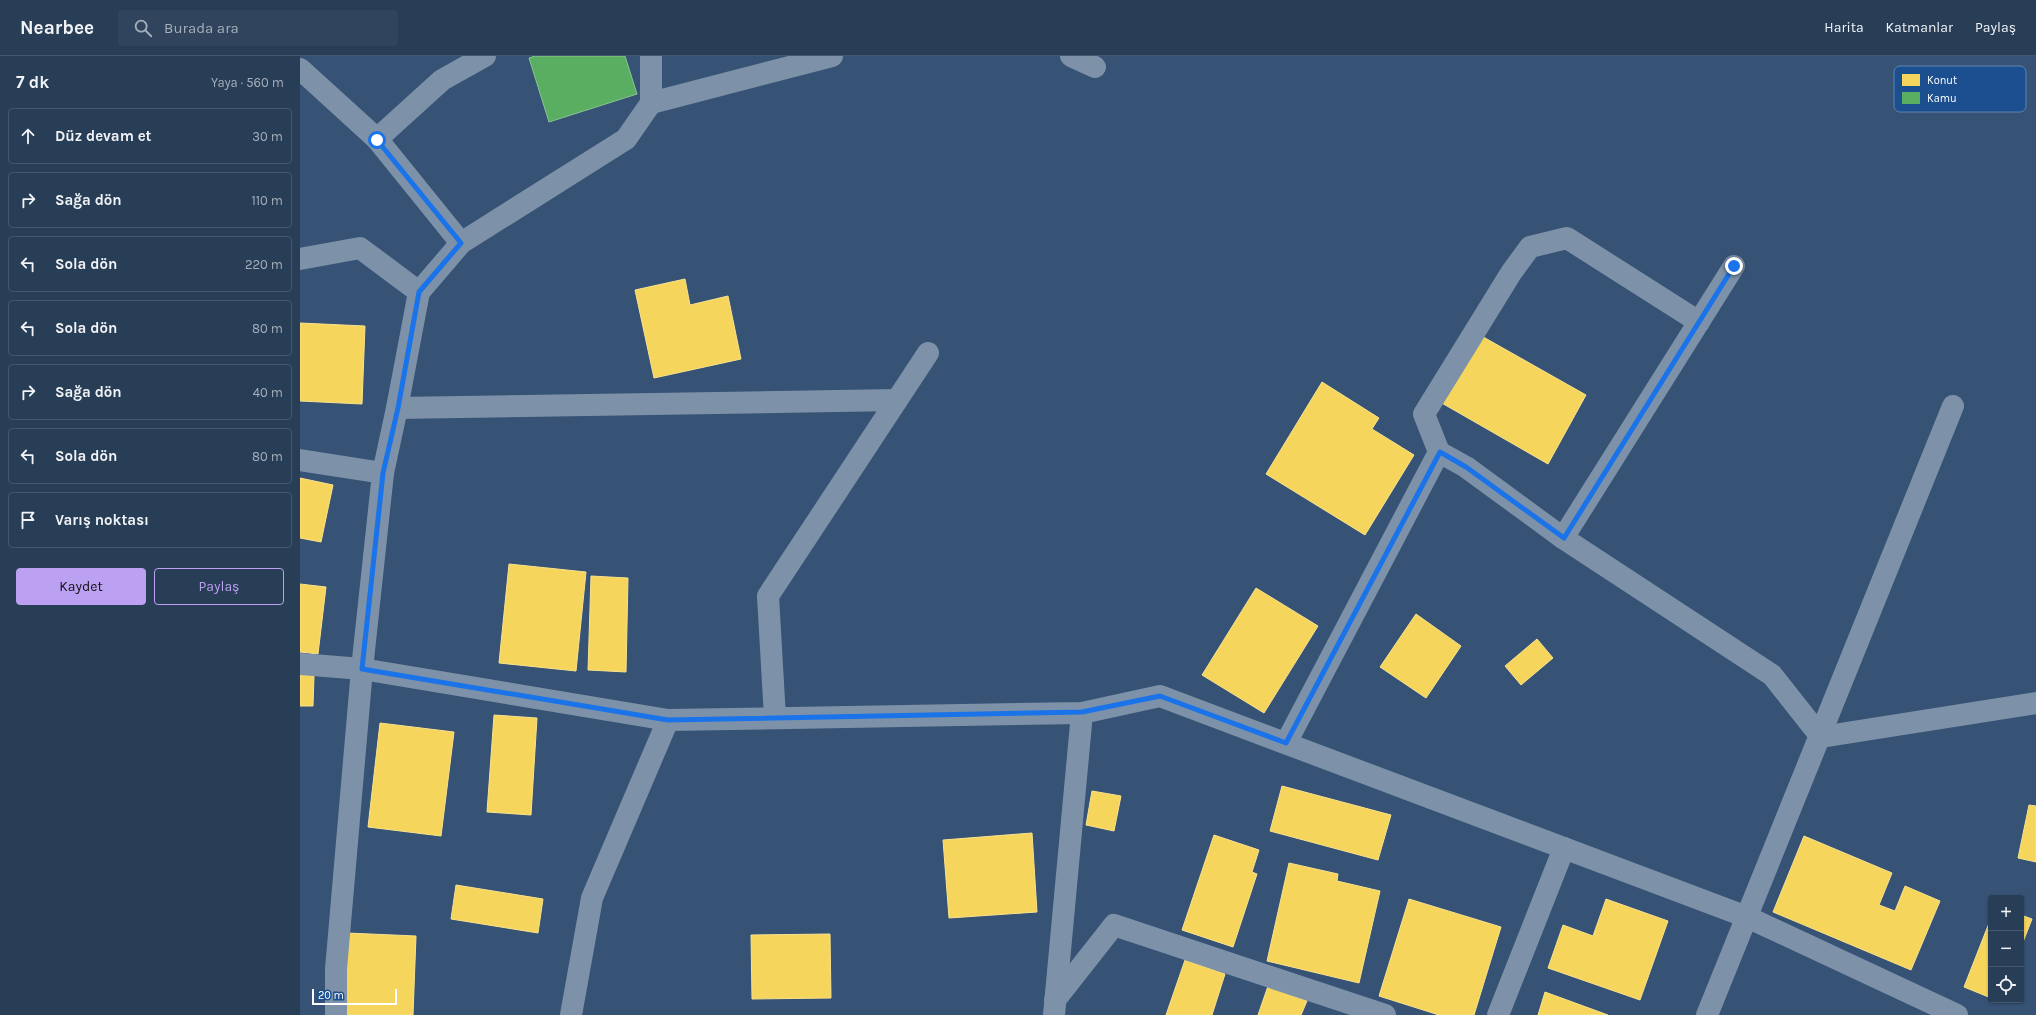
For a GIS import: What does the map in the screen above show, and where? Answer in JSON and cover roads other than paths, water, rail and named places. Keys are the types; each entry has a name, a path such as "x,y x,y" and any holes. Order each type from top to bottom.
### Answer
{"street":[{"path":"377,140 442,80 485,56"},
{"path":"336,1015 336,969 362,669 383,473 398,408 419,292 461,243 626,139 651,103 651,56"},
{"path":"651,103 832,56"},
{"path":"1071,56 1095,67"},
{"path":"300,70 377,140 461,243"},
{"path":"1698,322 1567,238 1530,247 1512,273 1424,414 1440,452 1466,467 1564,538 1772,675 1821,737"},
{"path":"300,259 360,248 419,292"},
{"path":"1564,538 1734,266"},
{"path":"775,718 768,596 928,353"},
{"path":"398,408 897,400"},
{"path":"1707,1015 1821,737 1953,406"},
{"path":"1286,743 1440,452"},
{"path":"300,460 383,473"},
{"path":"300,664 362,669 668,720 1082,712 1160,696 1747,917 1957,1015"},
{"path":"1821,737 2036,703"},
{"path":"1055,1007 1082,712"},
{"path":"571,1015 592,898 668,720"},
{"path":"1498,1015 1564,848"},
{"path":"1055,1007 1114,925 1385,1015"}]}
